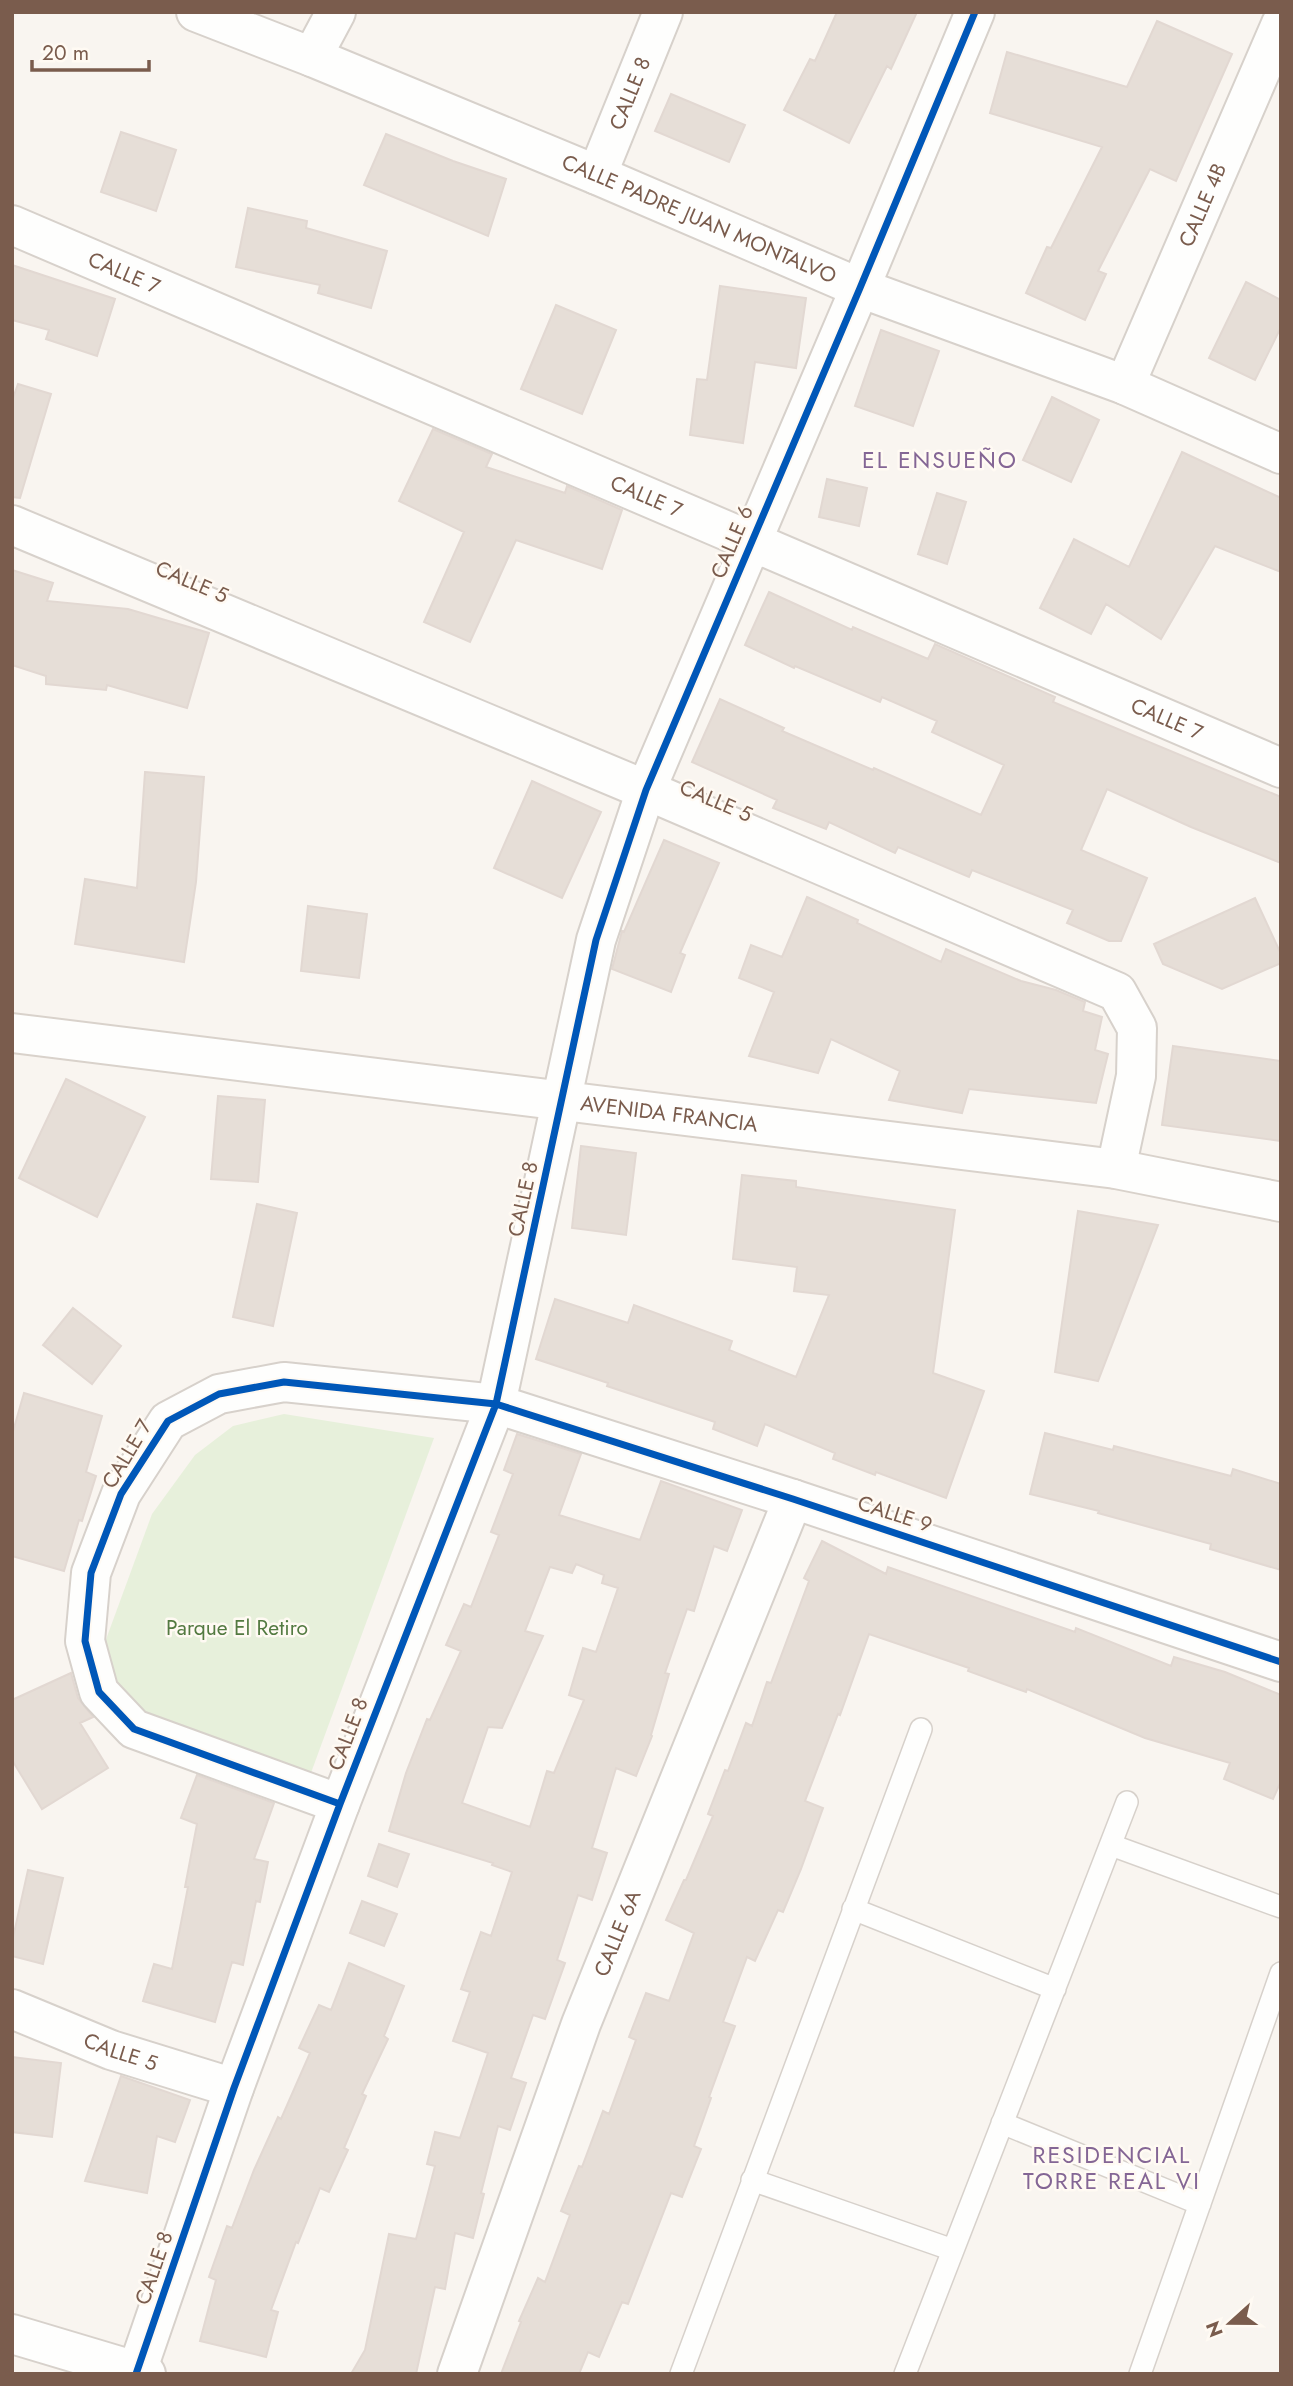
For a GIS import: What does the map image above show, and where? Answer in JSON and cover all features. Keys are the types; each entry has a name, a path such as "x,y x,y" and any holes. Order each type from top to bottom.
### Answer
{"street":[{"name":"CALLE PADRE JUAN MONTALVO","path":"196,12 597,175 860,288 1125,385 1281,454"},
{"path":"312,57 336,12"},
{"name":"CALLE 8","path":"597,175 663,12"},
{"name":"CALLE 6","path":"562,1100 596,940 646,790 975,12"},
{"name":"CALLE 4B","path":"1125,385 1281,24"},
{"name":"CALLE 7","path":"12,225 1281,768"},
{"name":"CALLE 5","path":"12,526 646,790 1117,992 1137,1028 1136,1076 1116,1169"},
{"name":"AVENIDA FRANCIA","path":"12,1033 1116,1169 1281,1202"},
{"name":"CALLE 8","path":"140,2373 234,2088 340,1804 496,1404 562,1100"},
{"name":"CALLE 7","path":"340,1804 134,1730 99,1692 85,1641 92,1573 121,1494 168,1421 219,1394 284,1382 496,1404"},
{"name":"CALLE 9","path":"496,1404 793,1499 1281,1662"},
{"name":"CALLE 6A","path":"457,2374 581,2024 793,1499"},
{"name":"CALLE 5","path":"12,2009 111,2050 234,2088"},
{"path":"12,2333 140,2373"}],"lane":[{"path":"681,2374 921,1729"},
{"path":"905,2374 1128,1802"},
{"path":"1111,1845 1281,1907"},
{"path":"853,1909 1055,1989"},
{"path":"1140,2374 1281,1973"},
{"path":"1002,2123 1200,2204"},
{"path":"752,2180 953,2250"}],"green space":[{"name":"Parque El Retiro","path":"284,1414 434,1438 308,1781 130,1731 101,1653 152,1514 195,1455 233,1426"}],"building":[{"path":"837,12 917,12 891,69 887,66 849,143 784,110 810,59 815,61"},
{"path":"1157,21 1232,54 1176,181 1150,169 1098,271 1106,274 1085,320 1026,293 1047,247 1051,248 1102,147 990,113 1007,52 1127,87"},
{"path":"671,94 745,125 729,162 655,131"},
{"path":"121,132 176,150 156,211 101,192"},
{"path":"386,134 506,179 488,236 364,185"},
{"path":"248,208 307,221 306,228 387,251 371,308 318,293 320,285 236,267"},
{"path":"12,265 115,299 97,356 46,339 49,330 12,320"},
{"path":"1246,282 1281,300 1281,327 1255,380 1209,358"},
{"path":"720,286 806,298 796,368 755,362 743,443 690,435 697,379 707,380"},
{"path":"556,305 616,330 582,414 521,389"},
{"path":"881,330 939,351 913,426 855,406"},
{"path":"18,384 51,394 20,498 12,497 12,401"},
{"path":"1052,397 1099,420 1071,482 1023,460"},
{"path":"433,429 492,454 486,467 565,493 567,486 622,510 602,569 516,540 470,642 424,622 464,532 399,501"},
{"path":"1182,452 1281,498 1281,572 1215,546 1161,639 1106,604 1091,634 1040,608 1074,539 1129,567"},
{"path":"827,479 867,488 859,526 819,517"},
{"path":"937,493 966,502 947,564 918,554"},
{"path":"12,570 53,583 47,601 128,609 209,633 187,708 107,685 106,690 46,684 46,676 12,665"},
{"path":"769,592 852,630 853,627 928,659 935,644 1055,697 1053,702 1281,797 1281,863 1107,789 1081,850 1147,878 1121,941 1109,941 1067,923 1073,910 972,870 969,877 898,847 895,853 829,822 826,829 773,808 777,800 692,762 720,699 784,728 782,731 981,815 1004,765 932,732 937,721 882,697 880,702 795,666 794,668 745,645"},
{"path":"145,772 204,777 196,882 184,962 75,944 85,879 137,888"},
{"path":"532,781 601,812 562,898 494,868"},
{"path":"664,840 719,863 680,953 685,955 671,992 612,969 622,931 624,932"},
{"path":"807,897 941,962 946,949 1021,981 1056,990 1085,1002 1083,1011 1102,1017 1095,1050 1108,1054 1096,1103 969,1089 962,1113 889,1100 900,1071 831,1039 818,1073 749,1056 774,992 739,978 751,945 782,957"},
{"path":"1255,898 1281,954 1281,963 1222,989 1163,964 1154,944"},
{"path":"308,906 367,914 359,978 301,971"},
{"path":"1173,1046 1281,1061 1281,1141 1162,1125"},
{"path":"66,1079 145,1117 97,1217 19,1178"},
{"path":"218,1096 265,1100 258,1182 211,1179"},
{"path":"581,1146 636,1153 626,1235 572,1228"},
{"path":"742,1175 796,1181 796,1187 955,1210 933,1373 984,1391 946,1498 833,1459 835,1453 765,1424 757,1446 713,1429 715,1422 536,1359 555,1299 628,1323 634,1305 732,1341 729,1350 796,1377 829,1295 794,1291 797,1267 733,1259"},
{"path":"257,1204 297,1213 273,1326 233,1317"},
{"path":"1078,1211 1158,1225 1098,1381 1055,1372"},
{"path":"73,1308 121,1346 92,1384 43,1345"},
{"path":"24,1393 102,1416 86,1472 96,1476 64,1571 12,1556 12,1435"},
{"path":"1045,1433 1113,1450 1114,1446 1231,1476 1233,1469 1281,1484 1281,1570 1210,1549 1211,1544 1030,1494"},
{"path":"517,1434 581,1454 559,1515 640,1540 661,1481 742,1510 727,1551 714,1546 694,1611 687,1609 665,1673 669,1674 652,1736 636,1776 616,1768 592,1848 607,1853 592,1900 578,1895 557,1960 565,1963 545,2019 533,2015 511,2078 526,2083 510,2130 498,2126 473,2238 455,2233 445,2289 435,2287 416,2374 351,2374 365,2350 389,2234 416,2239 435,2166 427,2164 435,2132 460,2138 488,2053 453,2041 470,1992 461,1989 481,1932 491,1936 512,1872 492,1865 493,1863 389,1831 406,1773 427,1719 430,1720 461,1651 446,1645 464,1604 471,1607 499,1535 491,1532 513,1474 504,1470","holes":["576,1564 604,1575 602,1583 618,1588 596,1652 583,1648 569,1695 584,1700 554,1773 547,1771 530,1827 462,1803 488,1727 502,1728 543,1636 525,1631 550,1567 572,1573"]},
{"path":"822,1541 886,1574 888,1567 1075,1632 1076,1628 1171,1666 1174,1657 1225,1672 1281,1695 1281,1781 1273,1799 1224,1779 1230,1763 1145,1738 1027,1689 1026,1692 968,1671 969,1668 869,1634 805,1801 823,1808 801,1869 783,1912 778,1910 755,1961 747,1957 723,2022 735,2026 694,2146 701,2149 682,2197 671,2193 628,2304 622,2302 599,2357 588,2352 579,2374 501,2374 521,2322 519,2321 538,2278 545,2282 570,2215 561,2211 579,2166 582,2167 603,2111 609,2114 636,2040 629,2037 646,1993 669,2001 694,1933 666,1920 713,1816 708,1814 725,1770 728,1771 746,1723 752,1726 767,1682 771,1683 809,1581 804,1578"},
{"path":"71,1673 78,1698 93,1717 80,1723 108,1768 42,1809 12,1760 12,1700"},
{"path":"197,1775 274,1803 254,1859 268,1862 260,1902 256,1901 243,1965 232,1962 215,2022 143,2001 154,1964 172,1969 197,1824 181,1818"},
{"path":"379,1844 409,1854 397,1887 368,1876"},
{"path":"28,1870 63,1878 43,1964 12,1956 12,1942"},
{"path":"362,1901 397,1914 384,1946 350,1933"},
{"path":"349,1963 404,1986 384,2036 388,2039 362,2094 366,2096 344,2148 348,2150 329,2192 320,2188 298,2243 296,2242 271,2310 278,2312 266,2357 200,2341 216,2280 209,2277 227,2226 232,2228 254,2170 278,2117 281,2119 310,2053 299,2048 319,2005 331,2010"},
{"path":"12,2057 61,2063 52,2137 12,2132"},
{"path":"121,2076 190,2100 175,2142 157,2136 147,2193 85,2181"}],"cycle path":[{"path":"136,2374 234,2088 340,1804 496,1404 596,940 646,790 975,12"},
{"path":"340,1804 134,1729 99,1692 85,1641 91,1573 121,1494 168,1421 219,1394 284,1382 496,1404 793,1499 1281,1662"}],"district":[{"name":"EL ENSUEÑO","path":"940,460"},
{"name":"RESIDENCIAL TORRE REAL VI","path":"1112,2168"}]}
